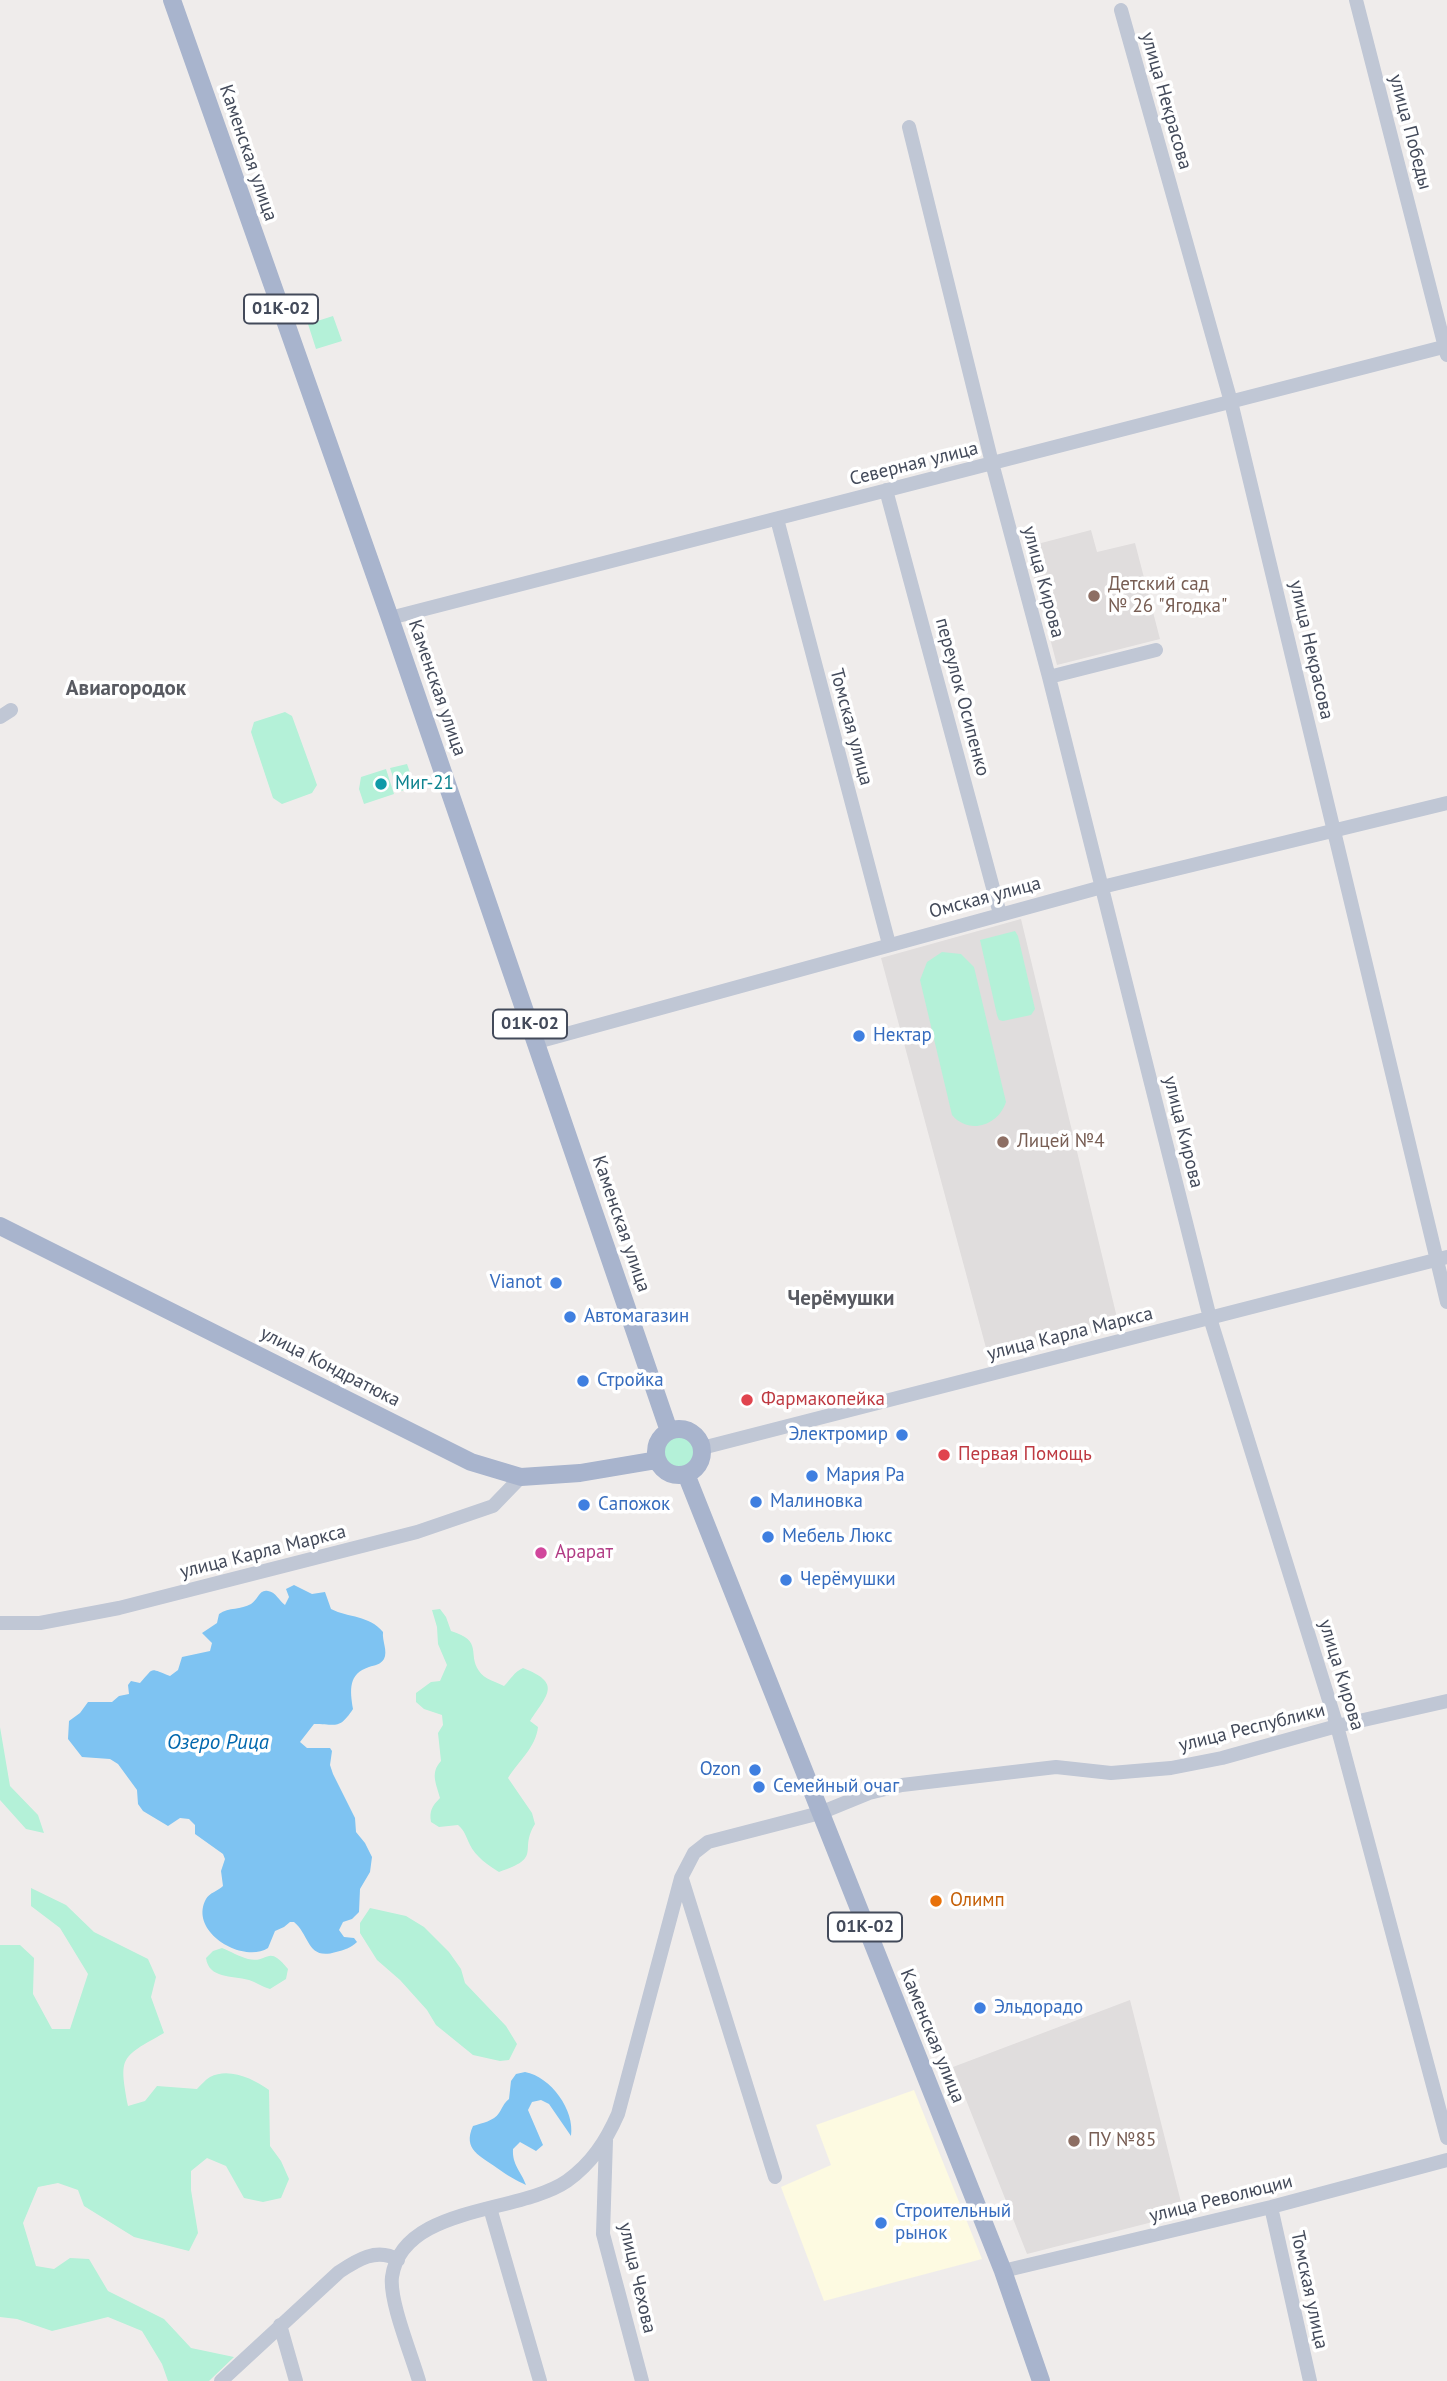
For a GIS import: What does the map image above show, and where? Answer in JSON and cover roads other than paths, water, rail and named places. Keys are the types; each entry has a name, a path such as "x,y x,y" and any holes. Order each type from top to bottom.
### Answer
{"main road":[{"name":"Каменская улица","path":"172,0 390,618 670,1430"},
{"name":"улица Кондратюка","path":"0,1226 471,1462 521,1477 580,1473 657,1460"},
{"path":"670,1430 690,1431 700,1441 702,1448 700,1461 686,1474 672,1474 657,1460 656,1446 663,1434 670,1430"},
{"name":"Каменская улица","path":"686,1474 1003,2271 1041,2381"}],"street":[{"name":"улица Победы","path":"1356,0 1446,350"},
{"name":"улица Некрасова","path":"1121,10 1231,402 1334,832 1442,1258 1447,1302"},
{"name":"улица Кирова","path":"909,127 1209,1318 1337,1726 1447,2138"},
{"name":"Северная улица","path":"390,618 1231,402 1446,350"},
{"name":"переулок Осипенко","path":"886,491 1000,914"},
{"name":"Томская улица","path":"777,519 889,944"},
{"path":"1049,677 1156,650"},
{"name":"Омская улица","path":"537,1042 1102,887 1447,803"},
{"name":"улица Карла Маркса","path":"702,1448 1442,1258"},
{"name":"улица Карла Маркса","path":"0,1623 40,1623 119,1608 417,1532 493,1506 521,1477"},
{"name":"улица Республики","path":"606,2140 618,2114 681,1878 694,1853 708,1842 820,1813 869,1793 902,1785 1056,1767 1111,1773 1171,1768 1222,1758 1337,1726 1447,1701"},
{"path":"681,1878 775,2177"},
{"path":"419,2381 393,2296 392,2278 398,2260 410,2243 437,2224 545,2193 566,2182 587,2164 606,2140"},
{"name":"улица Чехова","path":"606,2140 603,2234 642,2381"},
{"name":"улица Революции","path":"1003,2271 1271,2207 1447,2160"},
{"name":"Томская улица","path":"1271,2207 1310,2381"},
{"path":"490,2208 540,2381"},
{"path":"221,2381 339,2272 362,2258 376,2254 390,2255 398,2260"},
{"path":"280,2325 296,2381"}],"water":[{"name":"Озеро Рица","path":"294,1585 312,1594 325,1592 331,1609 377,1626 383,1632 385,1649 382,1661 362,1670 354,1678 351,1689 353,1709 344,1720 337,1724 314,1724 300,1742 307,1748 330,1748 332,1751 330,1765 333,1774 355,1818 356,1832 372,1857 370,1872 360,1889 359,1912 352,1919 343,1922 339,1930 344,1937 354,1938 357,1942 345,1950 327,1954 314,1950 294,1922 275,1931 268,1948 257,1952 245,1952 221,1942 211,1933 202,1911 207,1897 223,1886 223,1854 195,1834 195,1825 189,1819 180,1818 168,1826 143,1811 138,1804 137,1790 118,1764 110,1759 82,1757 68,1739 69,1721 80,1713 88,1702 112,1702 119,1696 129,1694 128,1685 131,1681 140,1683 152,1670 170,1676 178,1670 182,1657 210,1651 212,1643 202,1633 217,1623 219,1614 251,1604 265,1591 273,1593 285,1605 289,1597 286,1589"},
{"path":"525,2072 544,2080 559,2096 571,2126 571,2136 549,2104 541,2100 532,2102 528,2110 543,2145 536,2151 520,2142 513,2149 515,2164 526,2185 479,2156 470,2141 473,2126 497,2116 509,2099 511,2081 516,2074"}],"place":[{"name":"Детский сад № 26 \"Ягодка\"","path":"1094,596"},
{"name":"Миг-21","path":"381,784"},
{"name":"Нектар","path":"859,1036"},
{"name":"Лицей №4","path":"1003,1142"},
{"name":"Vianot","path":"556,1283"},
{"name":"Автомагазин","path":"570,1317"},
{"name":"Стройка","path":"583,1381"},
{"name":"Фармакопейка","path":"747,1400"},
{"name":"Электромир","path":"902,1435"},
{"name":"Первая Помощь","path":"944,1455"},
{"name":"Мария Ра","path":"812,1476"},
{"name":"Малиновка","path":"756,1502"},
{"name":"Сапожок","path":"584,1505"},
{"name":"Мебель Люкс","path":"768,1537"},
{"name":"Арарат","path":"541,1553"},
{"name":"Черёмушки","path":"786,1580"},
{"name":"Ozon","path":"755,1770"},
{"name":"Семейный очаг","path":"759,1787"},
{"name":"Олимп","path":"936,1901"},
{"name":"Эльдорадо","path":"980,2008"},
{"name":"ПУ №85","path":"1074,2141"},
{"name":"Строительный рынок","path":"881,2223"}],"district":[{"name":"Авиагородок","path":"126,689"},
{"name":"Черёмушки","path":"841,1299"}]}
